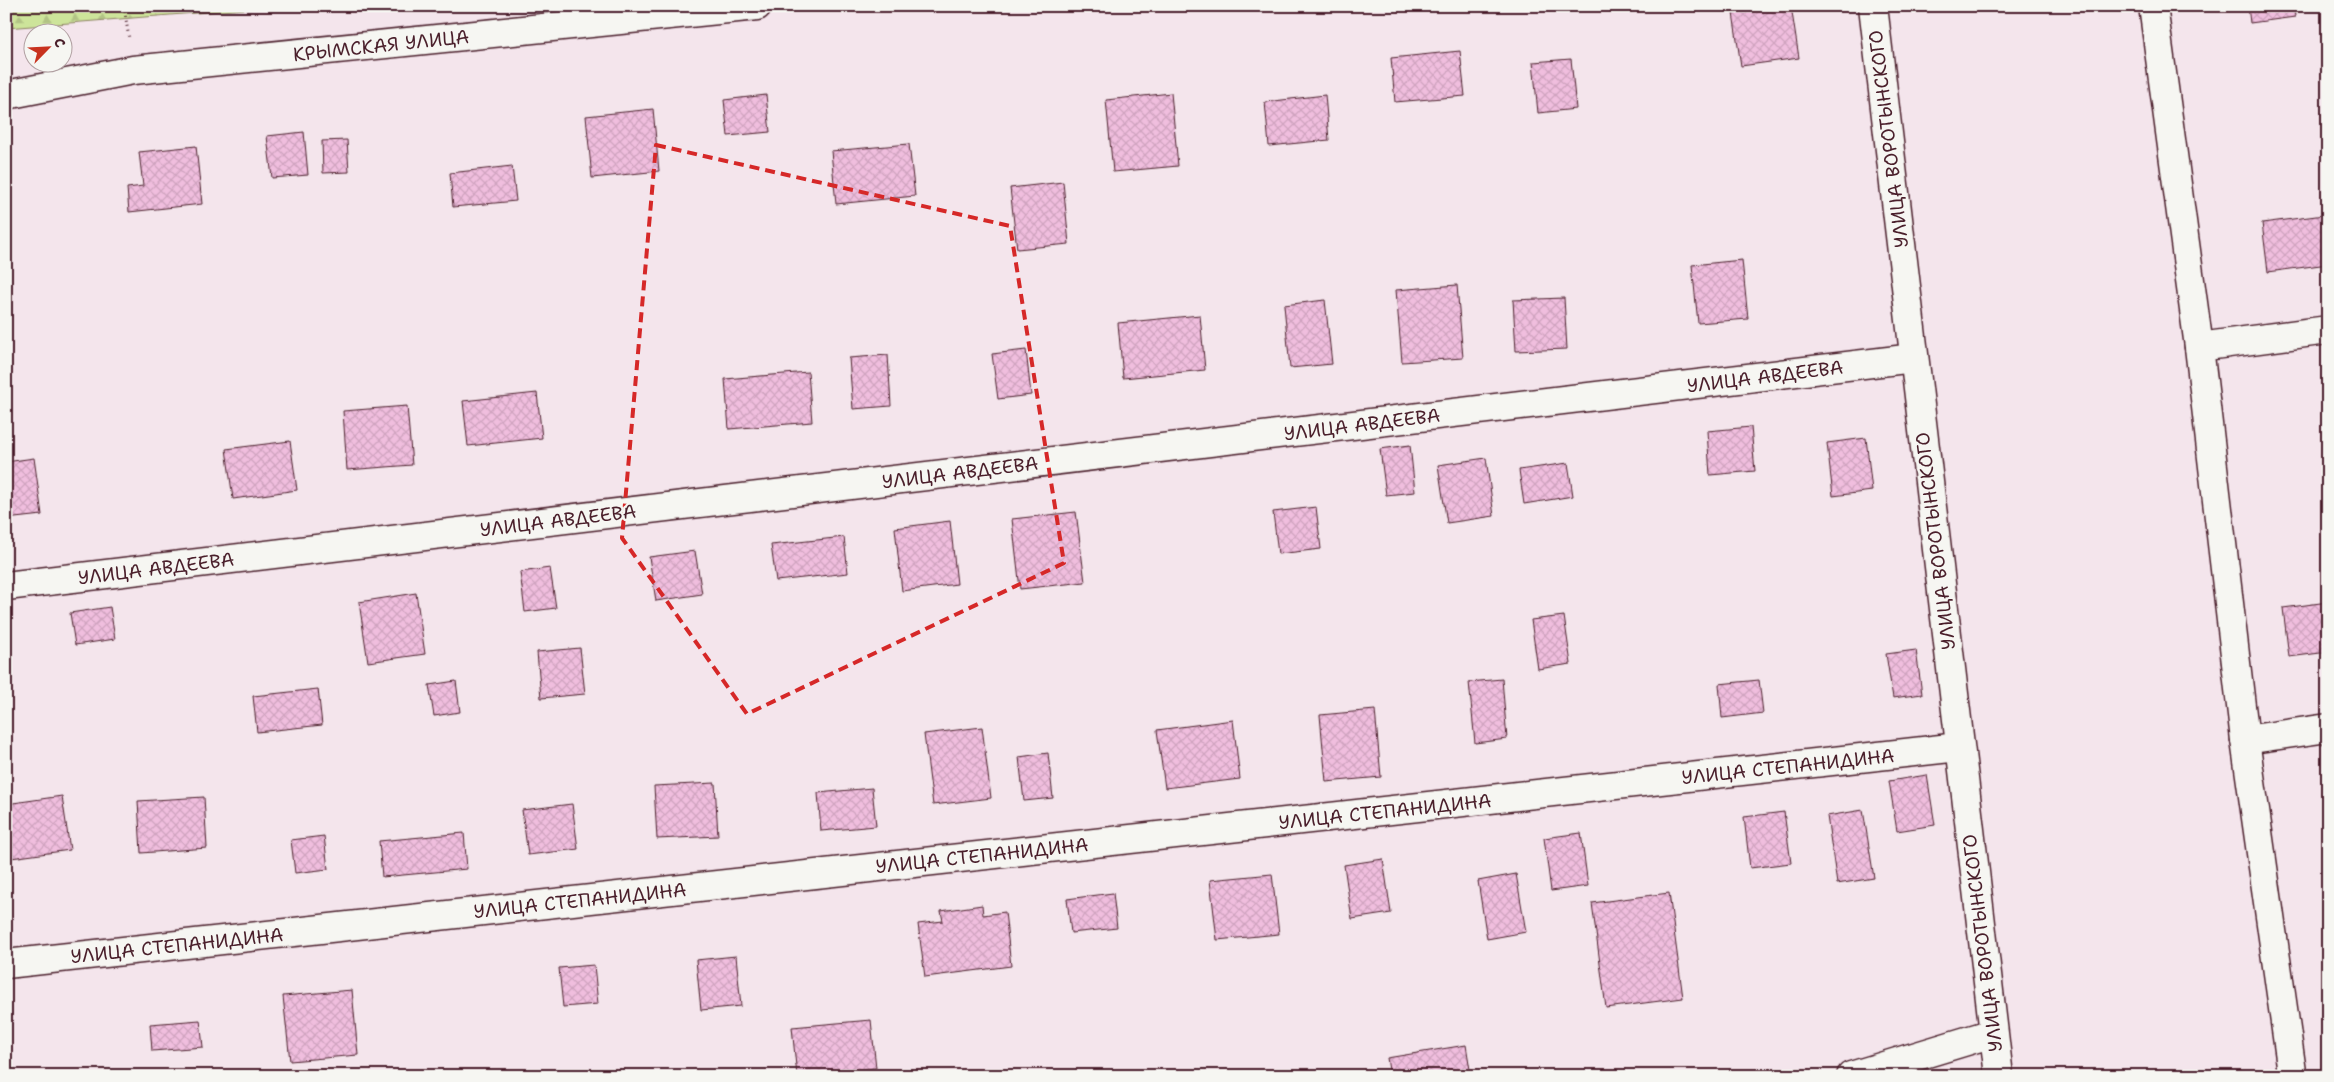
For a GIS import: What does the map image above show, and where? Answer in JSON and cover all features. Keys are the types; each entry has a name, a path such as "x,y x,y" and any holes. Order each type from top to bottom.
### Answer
{"street":[{"name":"КРЫМСКАЯ УЛИЦА","path":"6,95 133,70 757,6"},
{"name":"УЛИЦА ВОРОТЫНСКОГО","path":"1873,6 1999,1076"},
{"path":"2153,6 2198,348 2245,740 2292,1072"},
{"path":"2198,348 2328,330"},
{"name":"УЛИЦА АВДЕЕВА","path":"6,586 1914,358"},
{"path":"2245,740 2328,728"},
{"name":"УЛИЦА СТЕПАНИДИНА","path":"6,964 1959,747"},
{"path":"1851,1076 1993,1033"}],"highlighted area":[{"path":"656,145 1010,226 1064,563 747,714 622,538"}],"green space":[{"path":"6,6 284,6 72,23 22,22 22,27 6,28"}],"building":[{"path":"1791,6 1799,58 1741,66 1733,13"},
{"path":"2248,6 2294,6 2295,17 2250,23"},
{"path":"1460,51 1465,96 1395,102 1391,58"},
{"path":"1571,59 1576,109 1538,113 1533,62"},
{"path":"1171,93 1178,166 1113,172 1106,100"},
{"path":"766,95 770,132 728,136 724,100"},
{"path":"1325,95 1329,140 1269,146 1265,102"},
{"path":"653,109 659,171 592,178 586,116"},
{"path":"304,132 308,175 272,178 267,136"},
{"path":"347,140 349,172 323,173 322,141"},
{"path":"909,144 915,196 836,204 831,151"},
{"path":"196,146 202,204 129,212 127,188 143,186 139,152"},
{"path":"512,166 516,201 453,207 450,173"},
{"path":"1063,182 1069,244 1017,249 1010,188"},
{"path":"2324,215 2328,264 2268,272 2262,223"},
{"path":"1742,260 1748,319 1698,323 1692,265"},
{"path":"1457,285 1463,358 1402,362 1396,290"},
{"path":"1564,298 1567,349 1516,351 1513,300"},
{"path":"1325,300 1332,364 1290,368 1284,305"},
{"path":"1200,315 1205,370 1123,378 1118,323"},
{"path":"1026,350 1031,395 998,399 992,354"},
{"path":"888,355 891,406 853,409 849,358"},
{"path":"808,372 812,422 729,429 725,379"},
{"path":"537,393 542,438 468,446 463,401"},
{"path":"407,406 412,465 347,470 343,411"},
{"path":"1751,427 1755,471 1710,475 1707,431"},
{"path":"1866,438 1872,491 1833,496 1827,443"},
{"path":"290,441 297,490 233,499 226,449"},
{"path":"1410,445 1415,492 1386,495 1380,449"},
{"path":"34,458 42,515 6,519 6,462"},
{"path":"1486,458 1494,516 1447,523 1438,465"},
{"path":"1568,463 1573,496 1524,504 1519,470"},
{"path":"1316,507 1321,549 1278,554 1273,512"},
{"path":"1076,512 1085,582 1020,589 1012,519"},
{"path":"950,521 957,584 902,591 895,528"},
{"path":"844,537 848,573 776,581 771,545"},
{"path":"695,551 702,594 656,601 649,557"},
{"path":"550,568 556,608 525,612 520,572"},
{"path":"416,593 425,654 368,662 359,602"},
{"path":"2328,602 2328,652 2289,657 2283,608"},
{"path":"110,607 115,639 75,645 70,613"},
{"path":"1564,616 1571,664 1538,669 1531,620"},
{"path":"580,648 585,694 541,698 537,652"},
{"path":"1916,650 1922,694 1893,698 1886,654"},
{"path":"1502,679 1507,739 1475,743 1469,682"},
{"path":"1759,680 1763,713 1722,718 1719,684"},
{"path":"456,681 460,712 434,716 429,685"},
{"path":"318,689 322,725 257,732 253,696"},
{"path":"1375,710 1381,777 1326,782 1320,715"},
{"path":"1233,720 1240,779 1165,788 1157,730"},
{"path":"982,727 991,798 933,805 924,734"},
{"path":"1048,753 1053,798 1024,801 1019,757"},
{"path":"1927,775 1935,825 1897,831 1889,781"},
{"path":"715,783 718,836 657,839 654,786"},
{"path":"872,788 876,826 821,831 818,793"},
{"path":"62,796 70,850 11,858 6,826 6,804"},
{"path":"204,797 207,848 141,853 138,801"},
{"path":"572,804 578,849 528,855 522,810"},
{"path":"1863,810 1874,878 1837,884 1827,816"},
{"path":"1784,812 1791,863 1750,868 1744,817"},
{"path":"464,833 467,869 382,877 379,841"},
{"path":"1581,833 1588,886 1551,891 1544,838"},
{"path":"324,836 328,869 295,873 291,840"},
{"path":"1383,859 1391,913 1352,919 1344,865"},
{"path":"1272,874 1279,934 1217,940 1210,880"},
{"path":"1516,874 1526,932 1487,939 1478,881"},
{"path":"1113,893 1117,928 1071,933 1067,899"},
{"path":"1669,893 1683,998 1606,1008 1592,903"},
{"path":"982,905 983,915 1005,912 1011,966 925,977 918,924 943,921 941,911"},
{"path":"736,956 741,1006 701,1010 696,960"},
{"path":"594,965 598,1004 563,1007 559,968"},
{"path":"352,990 358,1055 290,1061 283,996"},
{"path":"200,1020 203,1047 152,1051 150,1024"},
{"path":"871,1020 876,1068 797,1076 792,1027"},
{"path":"1466,1045 1471,1076 1390,1076 1387,1058"}]}
